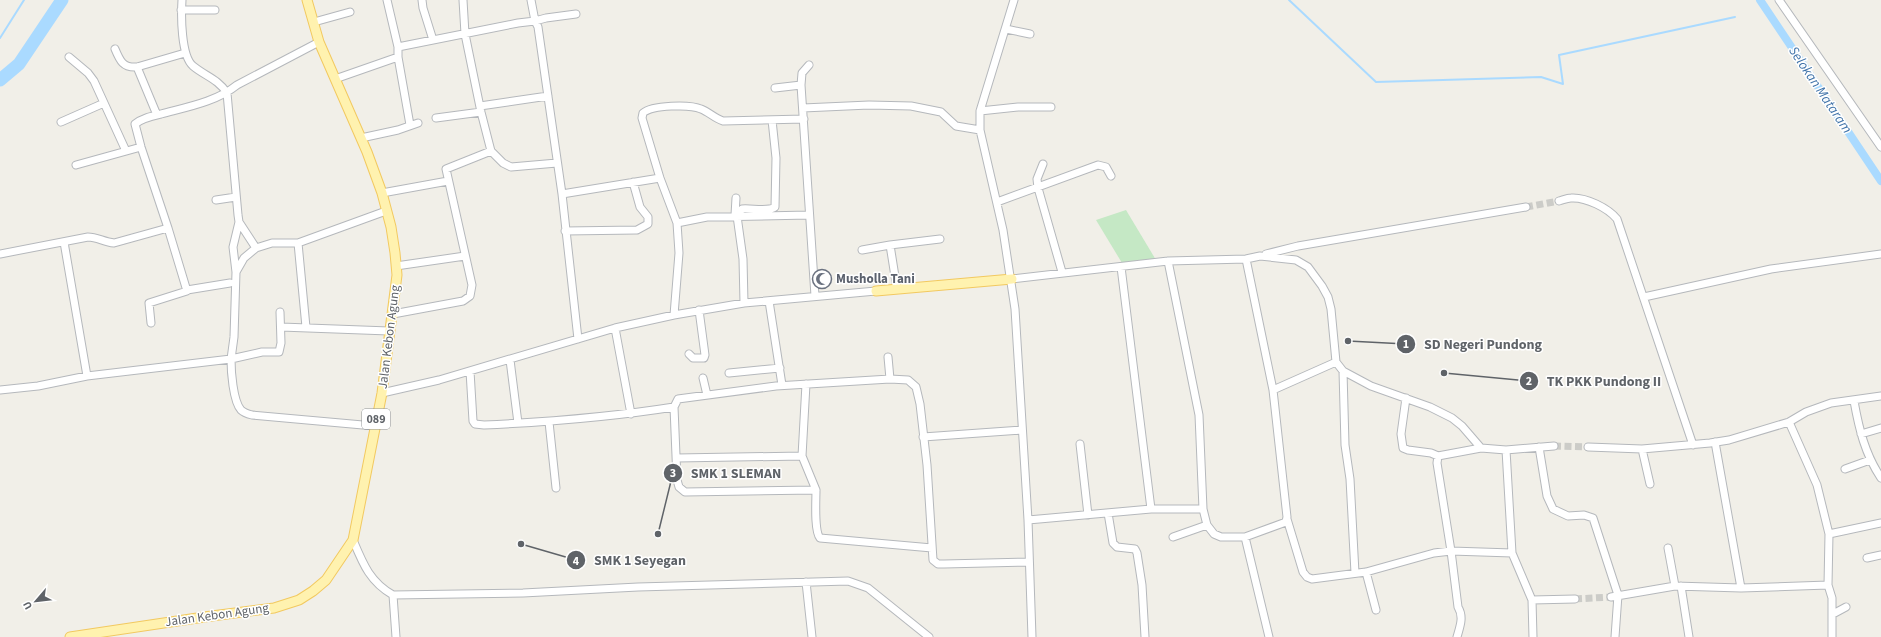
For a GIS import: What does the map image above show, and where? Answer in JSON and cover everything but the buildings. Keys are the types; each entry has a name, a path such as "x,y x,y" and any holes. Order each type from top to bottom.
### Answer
{"main road":[{"name":"Jalan Kebon Agung","path":"70,637 274,608 299,600 326,580 353,540 374,426 382,393 389,331 393,314 396,266 391,227 382,193 361,138 319,42 307,0"},
{"path":"876,291 1012,279"}],"street":[{"path":"182,0 181,10 185,53 191,65 217,81 226,93 239,222 233,247 236,272 234,337 231,358 236,399 239,408 243,412 252,415 374,426"},
{"path":"387,0 398,47 398,57 410,125"},
{"path":"422,0 433,40"},
{"path":"463,0 465,34 480,109 491,151 503,163 511,167 557,163"},
{"path":"531,0 535,21 538,27 562,194 578,339"},
{"path":"1014,0 980,111 980,130 997,202 1012,279 1028,520 1032,637"},
{"path":"1779,0 1881,148"},
{"path":"181,10 215,10"},
{"path":"314,22 350,12"},
{"path":"398,47 518,23 576,14"},
{"path":"1006,29 1030,34"},
{"path":"187,290 134,125 143,119 195,105 226,93 237,85 319,42"},
{"path":"115,49 122,64 129,68 185,53"},
{"path":"69,57 88,73 104,103 126,151"},
{"path":"336,79 398,57"},
{"path":"809,65 802,73 802,85 808,215 815,296"},
{"path":"137,67 157,115"},
{"path":"776,88 802,85"},
{"path":"436,118 548,96"},
{"path":"60,122 104,103"},
{"path":"803,108 869,105 911,106 941,112 956,126 980,130"},
{"path":"674,314 679,253 677,223 660,178 642,118 643,113 646,110 679,106 703,109 712,117 723,121 804,119"},
{"path":"980,111 1018,107 1051,107"},
{"path":"736,216 742,209 772,209 775,207 776,158 772,120"},
{"path":"361,138 398,130 418,123"},
{"path":"76,166 141,147"},
{"path":"393,314 466,300 470,296 472,285 446,171 448,167 491,151"},
{"path":"1043,164 1038,179 1038,188 1062,272"},
{"path":"997,202 1098,165 1106,167 1111,176"},
{"path":"562,194 660,178"},
{"path":"382,193 448,181"},
{"path":"565,231 637,230 644,227 648,224 648,217 640,207 632,182"},
{"path":"216,200 236,196"},
{"path":"736,198 736,216 743,259 744,303"},
{"path":"1559,201 1572,198 1585,200 1613,214 1617,219 1693,445"},
{"path":"1012,279 1062,272 1168,261 1246,259 1298,246 1526,207"},
{"path":"236,272 244,258 256,248 272,243 298,243 386,211"},
{"path":"677,223 707,217 808,215"},
{"path":"239,222 256,248"},
{"path":"0,254 55,242 64,242 88,237 114,243 168,228"},
{"path":"862,250 940,239"},
{"path":"64,242 87,376"},
{"path":"298,243 306,327"},
{"path":"890,245 897,289"},
{"path":"1644,297 1772,269 1881,254"},
{"path":"396,266 465,256"},
{"path":"1260,256 1296,260 1308,267 1322,286 1331,309 1336,362 1343,371 1371,386 1430,406 1452,418 1462,426 1481,448"},
{"path":"1246,259 1273,390 1287,520 1303,572 1307,577 1319,579 1366,572 1414,557 1451,551 1512,553"},
{"path":"1168,261 1199,415 1203,509 1207,525 1214,534 1221,538 1245,537 1284,523 1287,520"},
{"path":"1121,267 1151,509"},
{"path":"151,323 149,303 185,293 187,290 230,283"},
{"path":"382,393 439,380 615,328 674,314 744,303 876,291"},
{"path":"769,301 782,385"},
{"path":"688,354 693,358 700,359 704,358 705,355 699,310"},
{"path":"0,390 38,386 87,376 177,366 262,352 278,352 281,343 280,312"},
{"path":"281,327 389,331"},
{"path":"615,328 631,414"},
{"path":"888,357 890,379"},
{"path":"510,360 518,423"},
{"path":"1273,390 1336,362"},
{"path":"729,374 780,368"},
{"path":"470,371 473,417 475,424 484,425 549,422 674,408"},
{"path":"1343,371 1345,446 1350,479 1355,573"},
{"path":"703,378 707,395"},
{"path":"816,490 685,492 679,487 677,480 674,408 678,399 782,385 890,379 908,380 916,387 920,404 930,496 933,560 938,564 1029,562"},
{"path":"806,384 802,456 816,490 817,535 820,538 932,548"},
{"path":"1588,447 1642,449 1715,442 1789,422 1806,412 1831,403 1854,401 1881,396"},
{"path":"1406,398 1401,434 1403,448 1408,450 1430,453 1438,456 1481,448 1506,450 1554,446"},
{"path":"1854,401 1861,434 1870,460 1881,478"},
{"path":"549,422 556,488"},
{"path":"1789,422 1817,485 1829,534 1828,585 1832,598 1832,637"},
{"path":"1861,434 1881,428"},
{"path":"923,437 1022,430"},
{"path":"1715,442 1741,588"},
{"path":"1080,444 1088,515"},
{"path":"1539,447 1546,489 1553,509 1568,516 1584,515 1593,518 1614,596 1615,637"},
{"path":"1642,449 1650,484"},
{"path":"1506,450 1512,553 1532,600 1533,637"},
{"path":"677,458 802,456"},
{"path":"1438,456 1458,607 1461,612 1461,620 1457,637"},
{"path":"1845,469 1870,460"},
{"path":"1028,520 1151,509 1203,509"},
{"path":"1108,513 1113,543 1117,546 1135,550 1137,553 1142,585 1145,637"},
{"path":"1829,534 1881,523"},
{"path":"1173,537 1207,525"},
{"path":"1245,537 1269,637"},
{"path":"353,540 369,575 377,584 393,595 524,593 638,587 848,581 868,588 930,637"},
{"path":"1668,548 1689,637"},
{"path":"1867,558 1881,555"},
{"path":"1366,572 1376,610"},
{"path":"806,582 812,637"},
{"path":"1614,596 1678,586 1741,588 1828,585"},
{"path":"393,595 396,637"},
{"path":"1532,600 1575,599"},
{"path":"1833,614 1846,607"}],"green space":[{"path":"1126,210 1156,260 1122,263 1096,220"}],"waterway":[{"path":"0,38 24,0"},
{"path":"0,80 19,64 62,0"},
{"path":"1289,0 1376,82 1541,77 1563,84 1559,55 1735,17"},
{"name":"Selokan Mataram","path":"1760,0 1881,181"}],"tunnel":[{"path":"1526,207 1559,201"},
{"path":"1554,446 1588,447"},
{"path":"1575,599 1611,597"}],"place":[{"name":"Musholla Tani","path":"822,279"},
{"name":"SD Negeri Pundong","path":"1348,341"},
{"name":"TK PKK Pundong II","path":"1444,373"},
{"name":"SMK 1 SLEMAN","path":"658,534"},
{"name":"SMK 1 Seyegan","path":"521,544"}]}
